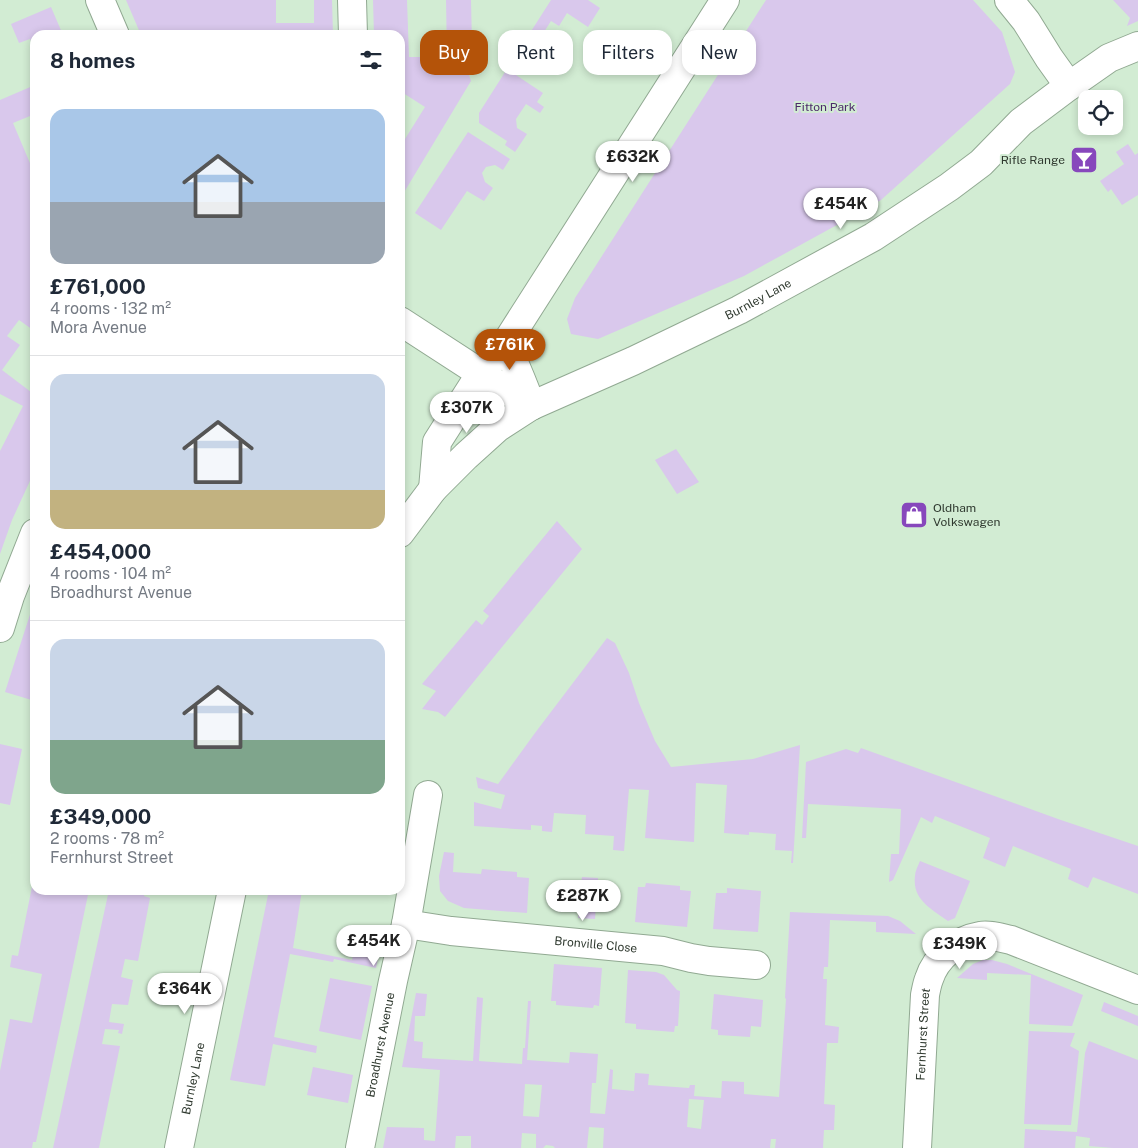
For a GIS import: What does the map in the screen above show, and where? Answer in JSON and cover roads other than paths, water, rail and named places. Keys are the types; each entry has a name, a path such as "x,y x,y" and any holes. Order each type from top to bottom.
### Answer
{"street":[{"path":"100,0 113,30"},
{"path":"352,0 353,30"},
{"path":"433,489 436,442 481,373 506,342 725,0"},
{"path":"1009,0 1026,20 1069,86"},
{"name":"Burnley Lane","path":"405,526 433,489 497,428 531,406 739,310 873,237 949,187 981,163 1021,122 1069,86 1109,58 1138,46"},
{"path":"405,324 531,406"},
{"path":"506,342 531,406"},
{"path":"0,628 10,596 30,546"},
{"name":"Broadhurst Avenue","path":"360,1148 406,924 428,795"},
{"name":"Burnley Lane","path":"179,1148 231,895"},
{"name":"Bronville Close","path":"406,924 451,931 663,950 709,961 756,965"},
{"name":"Fernhurst Street","path":"917,1148 925,994 932,971 940,959 959,943 981,936 993,936 1011,940 1138,990"}],"place":[{"name":"Rifle Range","path":"1084,160"},
{"name":"Oldham Volkswagen","path":"914,515"}],"park label":[{"name":"Fitton Park","path":"825,107"}]}
